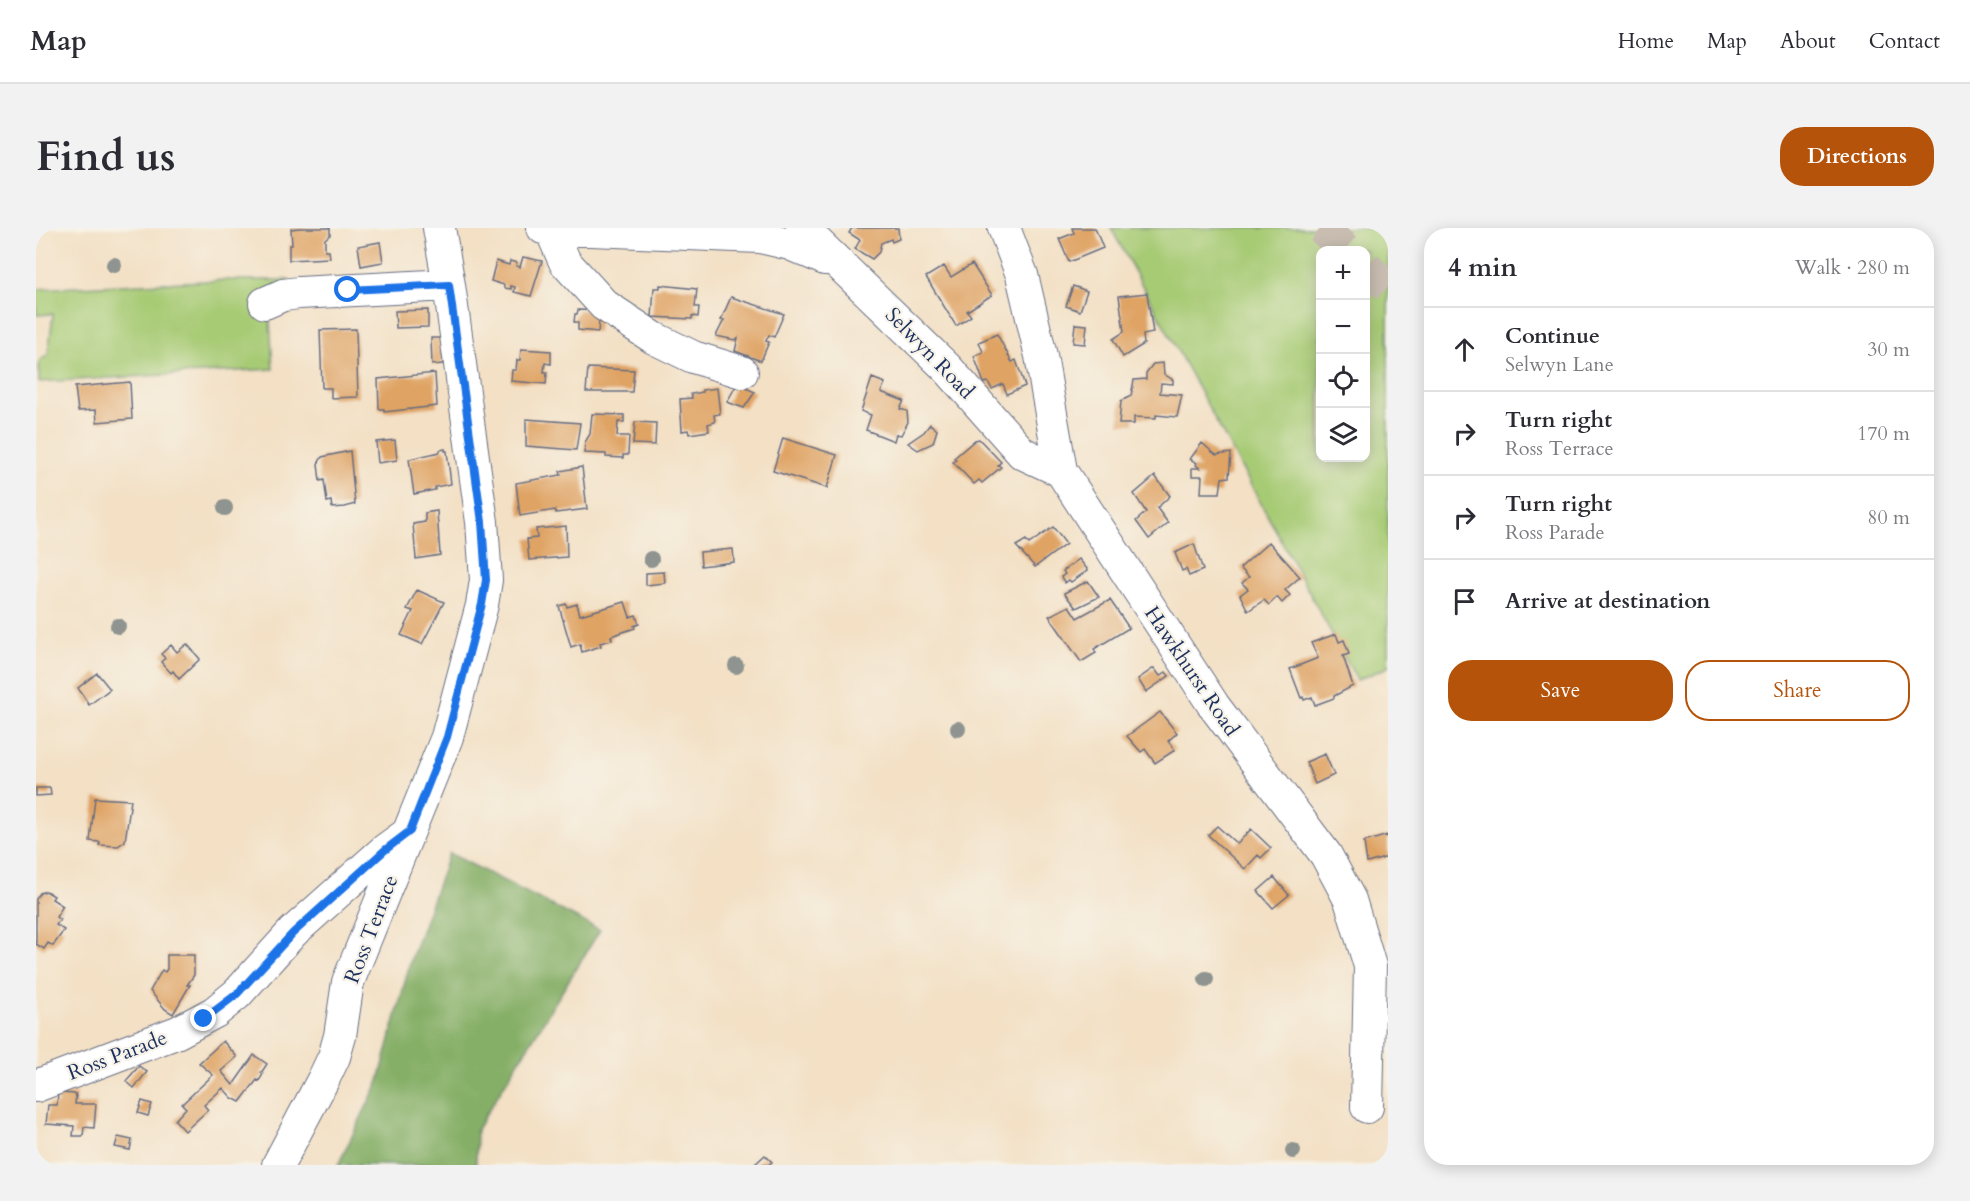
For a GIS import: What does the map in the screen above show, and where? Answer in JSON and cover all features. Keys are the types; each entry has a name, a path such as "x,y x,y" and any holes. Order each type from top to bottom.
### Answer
{"street":[{"name":"Ross Terrace","path":"278,1165 334,1057 340,1036 348,982 447,737 482,604 486,580 480,510 439,228"},
{"path":"543,228 760,237 790,244 845,268"},
{"path":"550,228 565,262 604,305 664,343 693,357 742,372"},
{"name":"Selwyn Road","path":"802,228 948,369 1022,453 1061,471"},
{"name":"Hawkhurst Road","path":"1004,228 1022,275 1031,309 1061,471 1214,706 1326,855 1350,900 1370,966 1367,1107"},
{"path":"265,303 284,295 299,293 449,285"},
{"name":"Ross Parade","path":"36,1086 178,1032 215,1012 237,994 293,933 385,850 410,831"}],"green space":[{"path":"1111,228 1388,228 1388,667 1357,680"},
{"path":"228,280 289,280 269,305 273,369 39,382 39,361 48,355 53,314 36,315 36,289"},
{"path":"449,853 600,930 477,1129 476,1165 338,1165 379,1081 411,959"}],"building":[{"path":"330,228 330,235 325,239 325,251 329,251 330,258 289,260 289,245 292,245 291,229"},
{"path":"852,228 898,228 899,239 881,243 879,252 872,259 855,249 860,240 849,233"},
{"path":"1072,228 1095,228 1103,248 1069,262 1059,239 1074,233"},
{"path":"380,242 383,262 361,266 358,246"},
{"path":"523,257 542,261 531,296 514,292 515,287 504,288 504,285 491,281 496,261 509,265 510,261 517,263 516,266 520,267"},
{"path":"972,264 992,295 967,311 971,316 956,326 926,277 944,266 951,277"},
{"path":"660,285 697,289 695,307 699,307 698,317 692,316 692,319 652,317 654,288 660,288"},
{"path":"1073,286 1087,291 1080,311 1066,306"},
{"path":"1147,293 1153,333 1143,335 1144,344 1123,357 1113,339 1124,332 1119,296"},
{"path":"731,297 784,314 774,337 769,335 766,341 769,342 761,361 735,351 738,338 735,340 716,336"},
{"path":"428,310 428,327 396,328 395,311"},
{"path":"578,310 600,311 598,332 578,330 578,323 574,322"},
{"path":"1075,324 1087,325 1085,344 1073,343"},
{"path":"356,329 358,397 331,398 331,388 322,388 320,330"},
{"path":"997,334 1012,362 1016,360 1025,386 1007,394 1003,384 992,389 988,382 984,383 974,356 983,352 979,342"},
{"path":"431,338 441,338 443,364 432,365"},
{"path":"521,349 551,351 551,364 545,363 546,384 511,381 512,370 516,370 517,360 520,360"},
{"path":"1163,363 1164,374 1173,380 1173,384 1161,383 1160,393 1182,395 1177,417 1156,415 1156,418 1134,417 1134,424 1119,424 1121,401 1131,396 1134,380 1146,379 1146,373 1153,364"},
{"path":"588,368 634,370 632,392 586,392"},
{"path":"435,373 437,406 384,412 384,409 379,409 378,379"},
{"path":"872,378 885,383 881,392 904,401 900,409 907,411 908,422 901,435 896,434 894,441 866,430 871,415 861,411"},
{"path":"130,382 132,419 97,422 96,410 78,411 75,387"},
{"path":"737,384 755,392 744,408 727,402"},
{"path":"717,388 720,414 714,415 715,422 708,424 709,431 689,434 688,430 682,431 680,399 692,398 691,394"},
{"path":"592,414 624,415 624,422 618,422 617,436 629,436 628,455 623,455 623,458 606,457 606,454 584,453 585,442 590,434"},
{"path":"526,419 580,423 576,450 526,446"},
{"path":"635,422 656,423 655,445 633,444"},
{"path":"930,424 937,430 933,443 918,450 908,443 924,432"},
{"path":"783,438 837,455 827,488 773,471"},
{"path":"979,439 1001,462 998,465 1001,467 982,483 979,480 974,484 953,462 956,460 954,458"},
{"path":"395,440 397,460 378,463 376,442"},
{"path":"1202,443 1216,455 1231,453 1229,477 1222,478 1220,493 1201,493 1202,476 1192,476 1192,468 1200,468 1190,459"},
{"path":"445,449 451,484 414,494 409,459"},
{"path":"350,451 355,504 332,508 331,501 327,502 324,480 320,481 318,464 322,457"},
{"path":"582,467 587,509 556,513 555,510 520,516 516,483 561,475 560,471"},
{"path":"1155,476 1170,496 1157,508 1168,523 1149,539 1136,521 1146,512 1134,494"},
{"path":"437,511 440,555 416,559 413,524 425,522 425,513"},
{"path":"566,526 567,557 529,560 527,539 537,538 536,529"},
{"path":"1053,527 1066,544 1035,567 1016,546 1026,540 1029,544"},
{"path":"1269,542 1300,577 1285,590 1290,595 1282,603 1277,597 1269,605 1264,600 1248,611 1240,595 1248,589 1242,583 1249,577 1240,568"},
{"path":"1194,544 1203,570 1189,576 1186,569 1182,571 1175,553"},
{"path":"733,549 734,562 701,566 700,552"},
{"path":"1079,559 1088,570 1071,582 1069,580 1065,583 1061,577 1065,574 1063,571"},
{"path":"664,572 665,583 646,585 646,573"},
{"path":"1088,581 1099,597 1076,608 1064,593"},
{"path":"417,590 444,602 422,644 401,635 413,611 407,609"},
{"path":"1110,600 1129,628 1094,649 1096,653 1081,662 1049,616 1069,606 1077,618"},
{"path":"625,602 630,617 636,615 639,624 634,626 635,628 611,636 612,640 582,652 580,644 571,647 559,606 566,604 567,607 577,604 580,615"},
{"path":"1336,634 1339,642 1344,640 1349,654 1343,656 1353,686 1334,698 1315,705 1312,697 1304,700 1303,697 1301,698 1290,669 1318,658 1311,643"},
{"path":"187,644 200,659 179,679 161,662 165,658 161,654 171,645 177,652"},
{"path":"1154,668 1160,676 1166,672 1169,676 1146,692 1138,679"},
{"path":"97,673 110,689 89,705 78,688"},
{"path":"1160,712 1177,733 1168,741 1175,750 1155,763 1145,749 1141,752 1127,736"},
{"path":"1325,754 1334,775 1315,784 1306,762"},
{"path":"36,788 50,788 51,795 36,796"},
{"path":"95,798 131,800 125,841 118,846 99,845 100,842 90,841"},
{"path":"1217,826 1237,844 1251,829 1271,848 1261,858 1258,855 1245,869 1208,835"},
{"path":"1388,835 1388,857 1367,863 1364,842"},
{"path":"1274,877 1289,895 1273,908 1258,891"},
{"path":"46,891 54,896 52,899 63,906 56,917 60,920 56,925 64,930 53,946 48,943 44,949 36,944 36,899 40,893"},
{"path":"167,955 194,955 194,975 173,1014 165,1009 150,991 162,970 165,972 167,969"},
{"path":"223,1041 237,1057 221,1071 233,1085 254,1055 267,1064 261,1073 263,1074 240,1102 232,1098 223,1088 204,1105 208,1110 185,1131 175,1120 186,1108 182,1104 213,1075 199,1063"},
{"path":"139,1066 147,1072 134,1088 126,1081"},
{"path":"58,1093 76,1094 75,1104 96,1104 94,1128 84,1127 83,1136 73,1136 74,1126 46,1124 48,1105 57,1105"},
{"path":"142,1101 152,1104 148,1116 138,1113"},
{"path":"118,1137 132,1140 130,1150 115,1147"},
{"path":"765,1155 772,1162 768,1165 754,1165"}],"tunnel":[{"path":"1321,228 1342,246"},
{"path":"1370,271 1388,287"}],"route":[{"path":"204,1019 237,994 293,933 385,850 410,831 447,737 482,604 486,580 482,522 449,285 348,290"}]}
